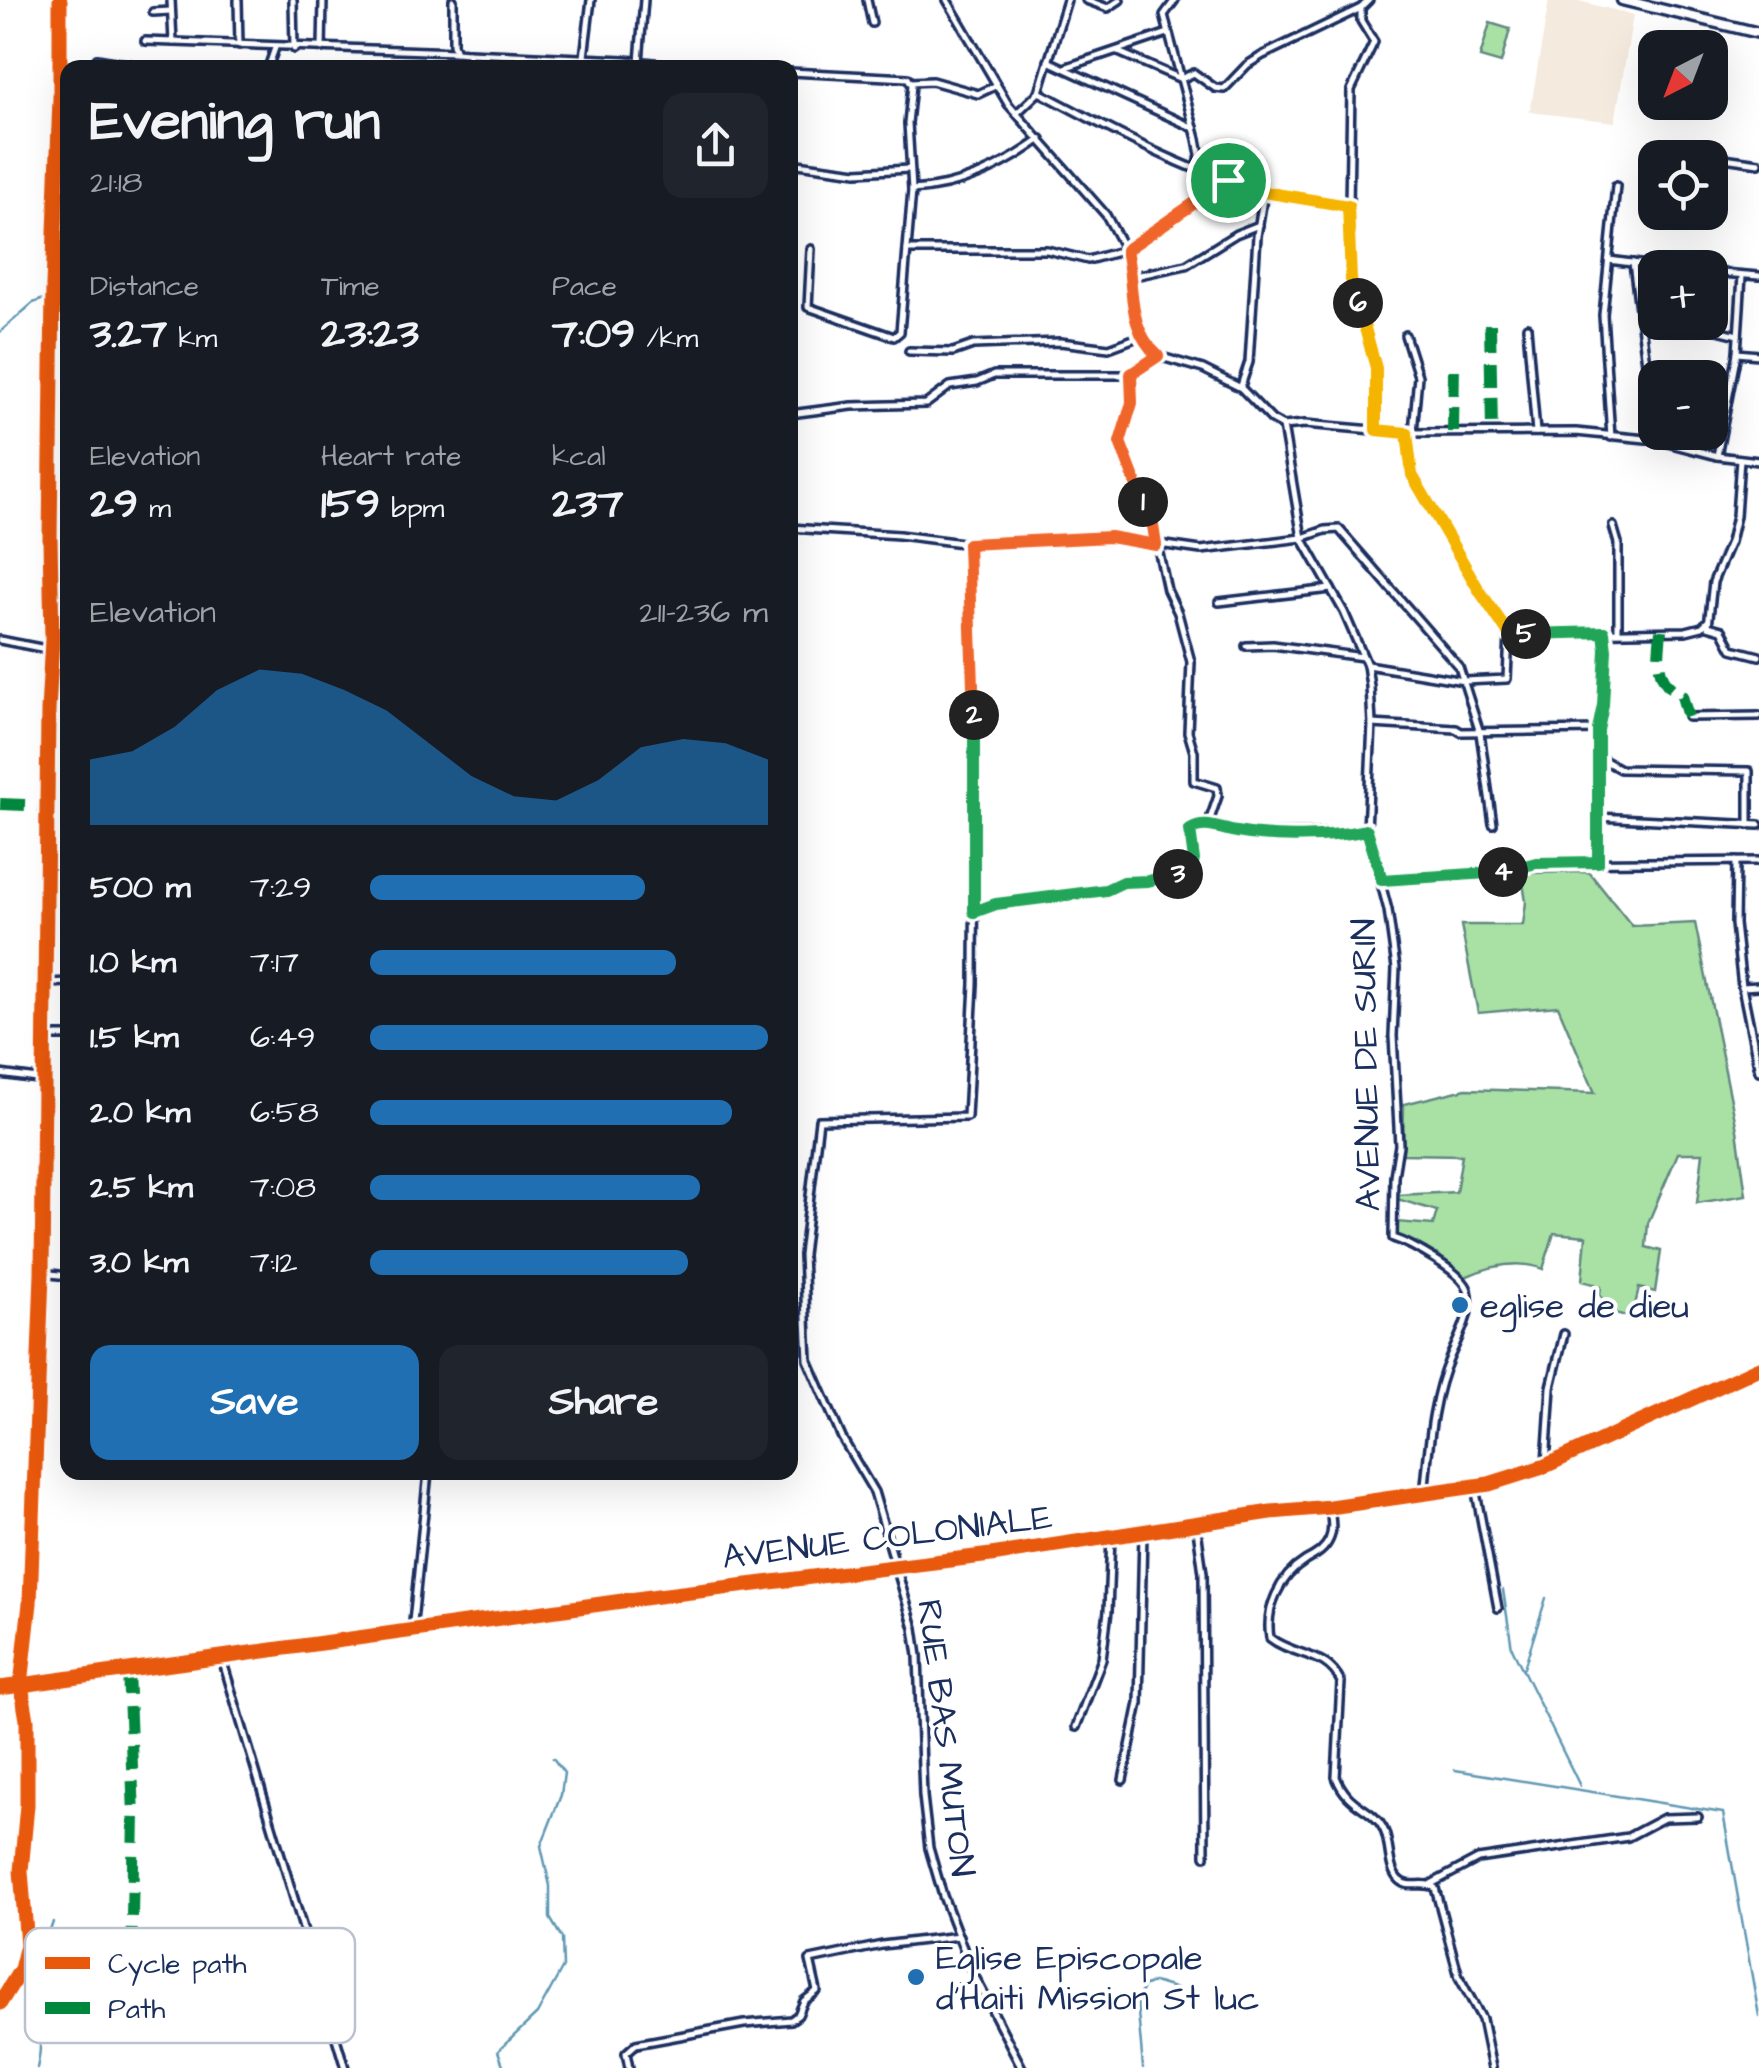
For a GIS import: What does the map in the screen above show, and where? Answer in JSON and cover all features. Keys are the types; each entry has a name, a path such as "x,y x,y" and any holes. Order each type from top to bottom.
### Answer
{"main road":[{"path":"1624,0 1759,33"}],"street":[{"path":"25,1931 21,1871 28,1805 27,1720 20,1685 30,1602 42,1274 60,0"},
{"path":"171,0 172,42"},
{"path":"238,0 239,45"},
{"path":"293,0 294,49"},
{"path":"322,48 323,0"},
{"path":"453,0 456,52"},
{"path":"584,58 590,0"},
{"path":"639,60 644,0"},
{"path":"868,0 872,23"},
{"path":"948,0 995,86 1106,215 1126,250 1131,301 1141,336 1158,356 1203,369 1240,388 1282,426 1305,424 1410,433 1536,432 1638,439"},
{"path":"1016,114 1039,92 1067,0"},
{"path":"1086,0 1108,8 1120,0"},
{"path":"1175,0 1164,15 1194,128 1200,155 1198,168"},
{"path":"1116,50 1180,79 1194,74 1215,88 1224,89 1263,55 1361,8 1369,0"},
{"path":"1361,8 1360,17 1374,42 1351,90 1348,206 1351,280 1376,368 1376,430"},
{"path":"153,12 172,11"},
{"path":"1064,68 1168,33"},
{"path":"145,42 598,60"},
{"path":"271,60 275,48"},
{"path":"468,53 470,60"},
{"path":"98,59 104,60"},
{"path":"1048,61 1194,128"},
{"path":"798,72 902,77 978,94 995,86"},
{"path":"811,250 808,307 894,337 900,332 912,190 911,82"},
{"path":"1039,92 1126,137 1228,180 1264,192 1348,206"},
{"path":"912,190 957,186 1015,158 1040,139"},
{"path":"1728,159 1759,163"},
{"path":"798,164 857,172 909,169"},
{"path":"907,250 1047,250 1088,260 1126,250 1228,180"},
{"path":"1611,438 1602,315 1616,186"},
{"path":"1240,388 1250,362 1264,192"},
{"path":"1130,277 1186,265 1259,224"},
{"path":"54,228 60,228"},
{"path":"1609,260 1638,264"},
{"path":"1634,263 1638,298"},
{"path":"1728,274 1759,276"},
{"path":"1717,456 1737,353 1742,276"},
{"path":"1527,327 1536,432"},
{"path":"1728,333 1738,335"},
{"path":"1246,646 1273,646 1464,681 1507,678 1509,634 1412,475 1410,433 1418,376 1405,335"},
{"path":"909,351 952,352 973,345 1060,342 1108,348 1141,336"},
{"path":"1737,353 1759,355"},
{"path":"798,413 852,406 926,404 950,386 994,375 1131,374 1158,356"},
{"path":"1131,374 1132,403 1120,442 1153,526 1192,662 1188,732 1194,752 1194,781 1216,788 1218,796 1208,825"},
{"name":"AVENUE DE SURIN","path":"1282,426 1302,538 1331,588 1365,662 1372,724 1367,830 1382,880 1396,968 1393,1036 1399,1145 1393,1238 1450,1269 1464,1281 1470,1294 1431,1423 1424,1495"},
{"path":"1694,450 1759,461"},
{"path":"1740,459 1736,516 1713,582 1708,626 1722,630 1732,649 1759,656"},
{"path":"1612,526 1618,544 1618,630"},
{"path":"798,529 968,544 1110,537 1201,550 1302,538 1339,529 1459,667 1480,732 1492,824"},
{"name":"RUE BAS MUTON","path":"968,544 974,721 974,912 967,1118 819,1120 803,1255 808,1360 842,1438 874,1492 897,1565 918,1656 922,1796 942,1896 971,1969 1022,2068"},
{"path":"1219,602 1331,588"},
{"path":"52,612 60,614"},
{"path":"1509,634 1686,631 1702,627 1709,620"},
{"path":"1598,862 1598,730 1603,705 1604,632"},
{"path":"52,638 60,640"},
{"path":"0,640 50,650"},
{"path":"1688,717 1759,716"},
{"path":"1372,724 1480,732 1598,730"},
{"path":"1600,758 1620,768 1749,771 1749,825"},
{"path":"1597,817 1759,825"},
{"path":"974,912 996,904 1106,890 1123,882 1181,873 1194,860 1190,830 1208,825 1252,834 1367,830"},
{"path":"1736,860 1735,924 1742,986 1759,1070"},
{"path":"1382,880 1498,874 1536,863 1759,861"},
{"path":"48,983 60,982"},
{"path":"1742,986 1759,986"},
{"path":"46,1036 60,1036"},
{"path":"0,1074 45,1080"},
{"path":"42,1274 60,1275"},
{"path":"1546,1465 1551,1387 1564,1334"},
{"name":"AVENUE COLONIALE","path":"0,1688 1143,1533 1196,1522 1476,1487 1546,1465 1759,1368"},
{"path":"412,1632 427,1480"},
{"path":"1476,1487 1498,1608"},
{"path":"1330,1508 1332,1531 1328,1544 1299,1565 1272,1600 1267,1622 1270,1638 1280,1647 1321,1659 1337,1673 1341,1682 1336,1777 1350,1801 1382,1826 1396,1877 1406,1884 1431,1884 1445,1874 1495,1855 1628,1836 1664,1818 1698,1817"},
{"path":"1196,1522 1203,1573 1206,1856"},
{"path":"1123,1780 1137,1722 1143,1533"},
{"path":"1076,1727 1102,1659 1110,1537"},
{"path":"221,1658 303,1928"},
{"path":"1431,1884 1440,1896 1460,1977 1482,2019 1492,2068"},
{"path":"629,2068 626,2053 636,2044 744,2024 791,2020 816,1991 810,1960 882,1945 959,1936"},
{"path":"0,2004 21,1970 25,1951"},
{"path":"338,2043 346,2068"}],"shaded area":[{"path":"1549,0 1575,0 1633,15 1615,122 1530,112"}],"green space":[{"path":"1490,23 1510,29 1501,63 1480,57"},
{"path":"1526,868 1528,873 1589,872 1632,926 1695,923 1737,1130 1746,1195 1697,1203 1703,1153 1678,1153 1648,1223 1646,1247 1661,1251 1655,1292 1639,1288 1632,1318 1609,1311 1600,1294 1601,1286 1582,1281 1586,1236 1554,1233 1543,1269 1504,1265 1465,1277 1438,1255 1397,1235 1397,1222 1433,1225 1437,1211 1397,1199 1398,1195 1456,1192 1462,1155 1403,1154 1404,1104 1466,1089 1595,1093 1558,1006 1478,1013 1461,925 1523,925 1526,902 1521,870"}],"waterway":[{"path":"47,245 54,52"},
{"path":"0,332 33,303 44,299 46,249"},
{"path":"1503,1590 1512,1648 1580,1786"},
{"path":"1524,1668 1546,1598"},
{"path":"504,2068 498,2051 537,2014 563,1967 562,1938 550,1918 550,1886 541,1846 561,1795 564,1773 553,1758"},
{"path":"1455,1770 1723,1813 1759,2016"},
{"path":"51,1928 53,1922"},
{"path":"1143,2068 1137,2001 1143,1987 1154,1982 1177,1989"},
{"path":"37,2068 40,2043"}],"marked path":[{"path":"1490,324 1492,431"},
{"path":"1453,432 1454,363"},
{"path":"1661,630 1662,676 1682,696 1688,717"},
{"path":"0,804 48,806"},
{"path":"128,1670 134,1815 132,1928"}],"cycle path":[{"path":"60,0 60,60"},
{"path":"60,60 60,98"},
{"path":"26,1928 21,1871 27,1805 27,1720 21,1685 30,1603 42,1273 53,286 60,98"},
{"path":"0,1688 1489,1484 1543,1467 1759,1368"},
{"path":"0,2003 21,1969 25,1953"}],"place":[{"name":"eglise de dieu","path":"1460,1305"},
{"name":"Eglise Episcopale d'Haiti Mission St luc","path":"916,1977"}],"route":[{"path":"1228,180 1264,192 1348,206 1351,280 1376,368 1376,430 1407,433 1412,475 1509,634 1604,632 1603,705 1598,730 1598,862 1536,863 1498,874 1382,880 1367,830 1280,835 1195,826 1190,830 1194,860 1181,873 1123,882 1106,890 996,904 974,912 974,721 966,575 968,544 1110,537 1156,545 1153,526 1120,442 1132,403 1131,374 1158,356 1137,328 1126,250 1228,180"}]}
